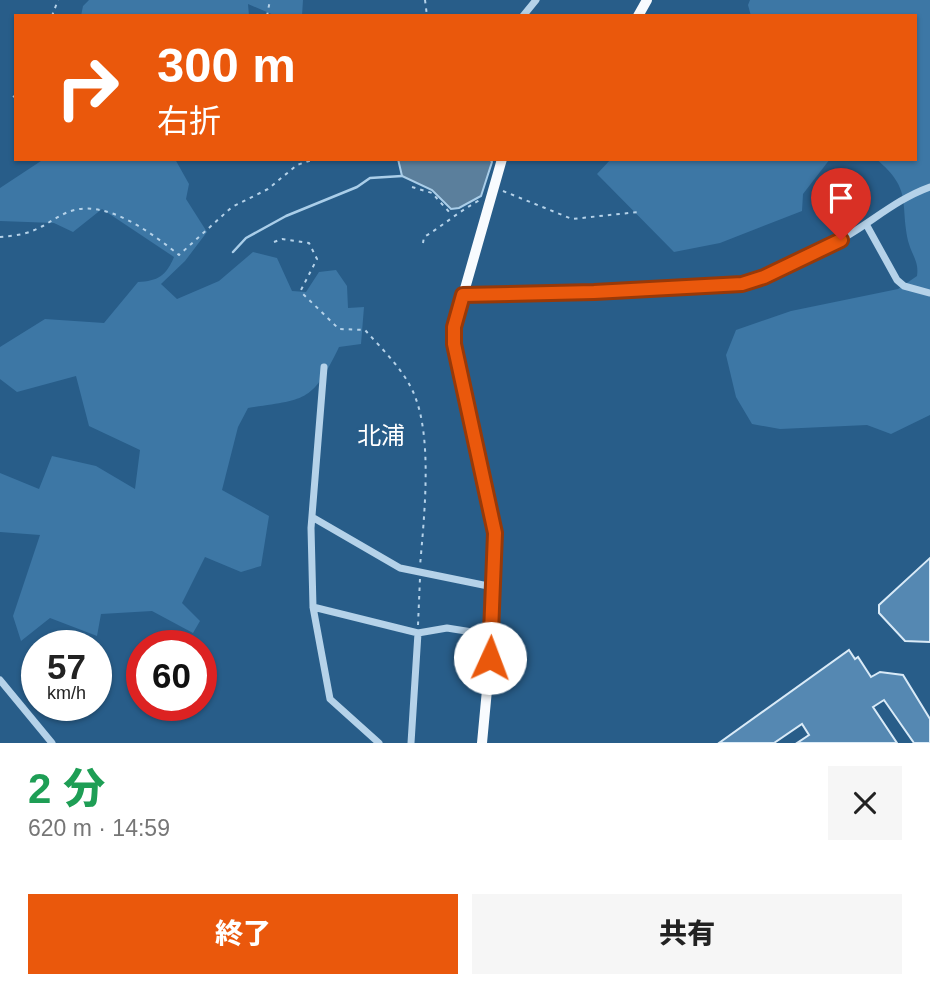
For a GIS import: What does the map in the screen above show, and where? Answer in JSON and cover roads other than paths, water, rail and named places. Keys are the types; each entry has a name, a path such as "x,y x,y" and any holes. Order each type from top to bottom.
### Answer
{"main road":[{"path":"482,743 491,635 495,533 454,344 454,327 500,161"}],"street":[{"path":"525,14 536,0"},
{"path":"463,295 594,292 742,284 826,249 912,194 930,187"},
{"path":"866,224 897,280 904,286 930,293"},
{"path":"324,367 312,517 313,607 330,699 342,705 379,743"},
{"path":"312,517 390,563 420,573 493,587"},
{"path":"313,607 418,633 447,628 491,635"},
{"path":"411,743 415,719 418,633"},
{"path":"0,680 52,743"}],"waterway":[{"path":"233,252 246,238 286,216 357,187 370,178 402,176"}],"district":[{"name":"北浦","path":"381,436"}]}
